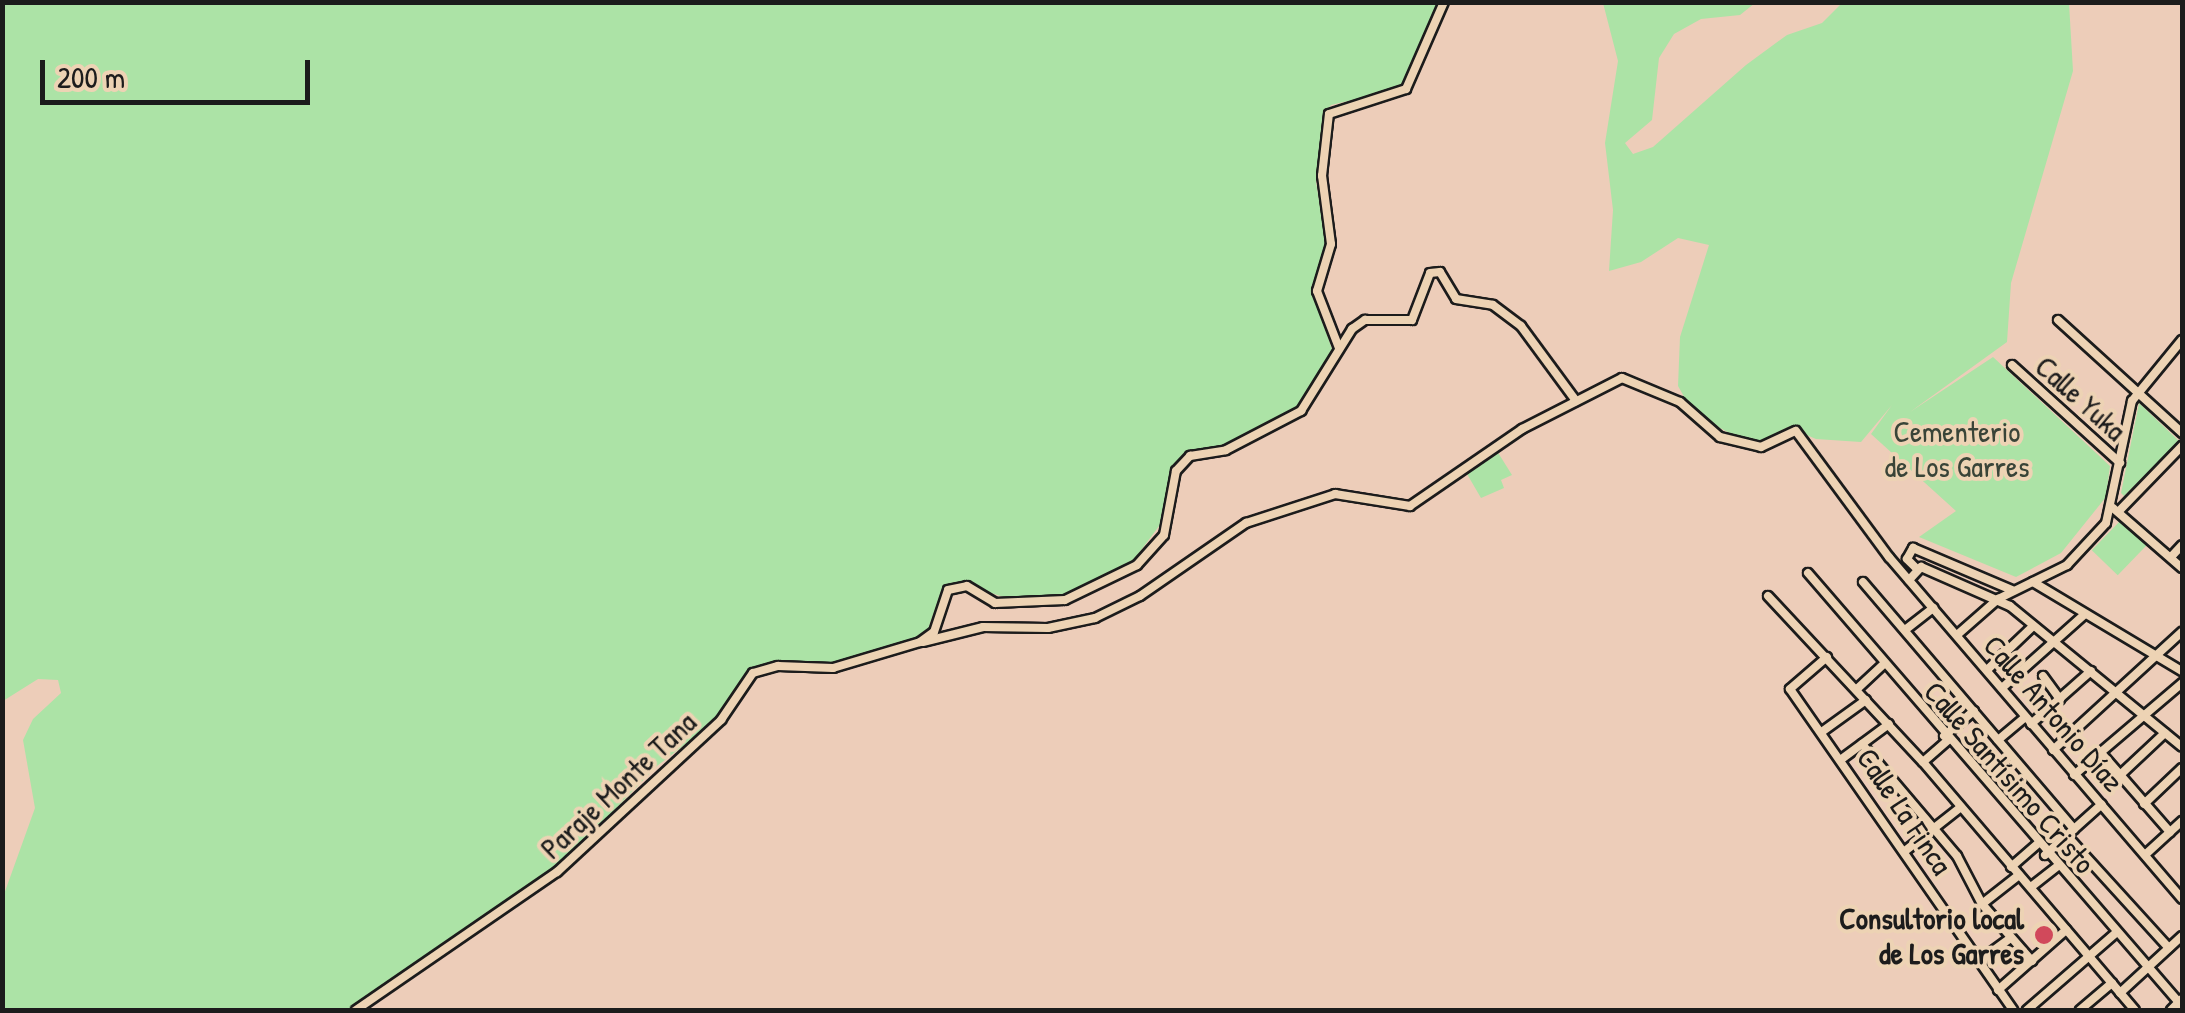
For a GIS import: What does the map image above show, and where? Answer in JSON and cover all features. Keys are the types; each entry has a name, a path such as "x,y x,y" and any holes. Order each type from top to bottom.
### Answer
{"street":[{"path":"1339,348 1317,292 1331,244 1322,176 1329,114 1406,89 1444,2"},
{"path":"920,642 934,632 948,590 966,586 995,603 1066,600 1137,564 1164,534 1176,471 1190,456 1226,450 1301,411 1339,348 1365,320 1412,320 1430,273 1440,272 1456,299 1493,305 1521,326 1576,400"},
{"path":"2058,320 2182,433"},
{"path":"2117,509 2120,464 2136,391 2182,340"},
{"name":"Calle Yuka","path":"2012,366 2120,464"},
{"name":"Paraje Monte Tana","path":"356,1010 558,872 721,720 753,673 778,666 832,668 983,627 1048,628 1095,618 1140,596 1246,523 1335,494 1410,506 1576,400 1622,378 1680,402 1720,437 1761,447 1796,431"},
{"name":"Calle Antonio Díaz","path":"1796,431 1892,560 2182,898"},
{"path":"1957,636 1998,599 2067,565 2182,446"},
{"path":"2117,509 2182,568"},
{"path":"2171,558 2182,545"},
{"path":"1892,560 1922,550 2012,590"},
{"path":"1907,554 1916,568 1998,599 2182,748"},
{"path":"1909,580 1916,568"},
{"name":"Calle Santísimo Cristo","path":"1808,573 2046,855 2181,1003"},
{"path":"1864,582 2169,948"},
{"path":"2033,582 2182,671"},
{"path":"1768,596 1923,762 2132,1009"},
{"path":"1905,630 1933,608"},
{"path":"2002,688 2084,615"},
{"path":"1987,670 2033,626"},
{"path":"2053,750 2182,632"},
{"name":"Calle La Finca","path":"1827,657 1790,689 1843,758 2012,1010"},
{"path":"1858,689 1884,666"},
{"path":"1998,740 2060,698 2090,672"},
{"path":"2043,676 2060,698"},
{"path":"2074,774 2182,682"},
{"path":"1824,731 1866,700"},
{"path":"1923,762 1974,710"},
{"path":"1843,758 1889,724"},
{"path":"2119,776 2164,733"},
{"path":"1862,744 1935,830 1982,904 2032,960"},
{"path":"2101,754 2170,832"},
{"path":"2144,804 2182,768"},
{"path":"2046,855 2102,804"},
{"path":"1905,851 1961,808"},
{"path":"2146,854 2182,824"},
{"path":"2010,867 2037,844"},
{"path":"2031,887 2057,867"},
{"path":"1982,904 2019,875"},
{"path":"1998,990 2066,930"},
{"path":"2028,1010 2116,932"},
{"path":"2120,993 2182,936"},
{"path":"1979,961 2011,938"},
{"path":"2080,1010 2112,983"},
{"path":"2172,1010 2181,1003"}],"green space":[{"path":"2,3 1439,3 1408,79 1396,90 1331,105 1323,115 1316,182 1326,243 1311,289 1332,349 1324,367 1294,411 1262,431 1174,464 1171,510 1133,561 1080,593 1058,597 1016,601 960,583 942,589 927,632 911,641 840,664 763,667 746,676 713,723 657,766 557,869 349,1010 3,1010 3,897 35,808 23,740 33,719 61,693 58,680 38,679 3,701"},
{"name":"Cementerio de Los Garres","path":"1603,3 1755,3 1740,15 1701,19 1674,34 1659,58 1652,120 1625,143 1633,154 1653,147 1746,65 1787,35 1822,23 1842,3 2069,3 2073,71 2011,283 2007,342 1910,412 1993,357 2110,466 2106,497 2061,553 2016,577 1919,537 1956,511 1871,434 1892,405 1861,442 1816,439 1788,427 1761,441 1735,436 1694,414 1678,386 1680,337 1709,245 1678,238 1641,262 1609,271 1613,210 1605,143 1618,61"},
{"path":"2139,403 2179,441 2124,496 2121,493"},
{"path":"1497,451 1512,475 1501,480 1504,488 1481,498 1467,474"},
{"path":"2121,520 2147,545 2118,575 2092,550"}],"place":[{"name":"Consultorio local de Los Garres","path":"2044,935"}]}
